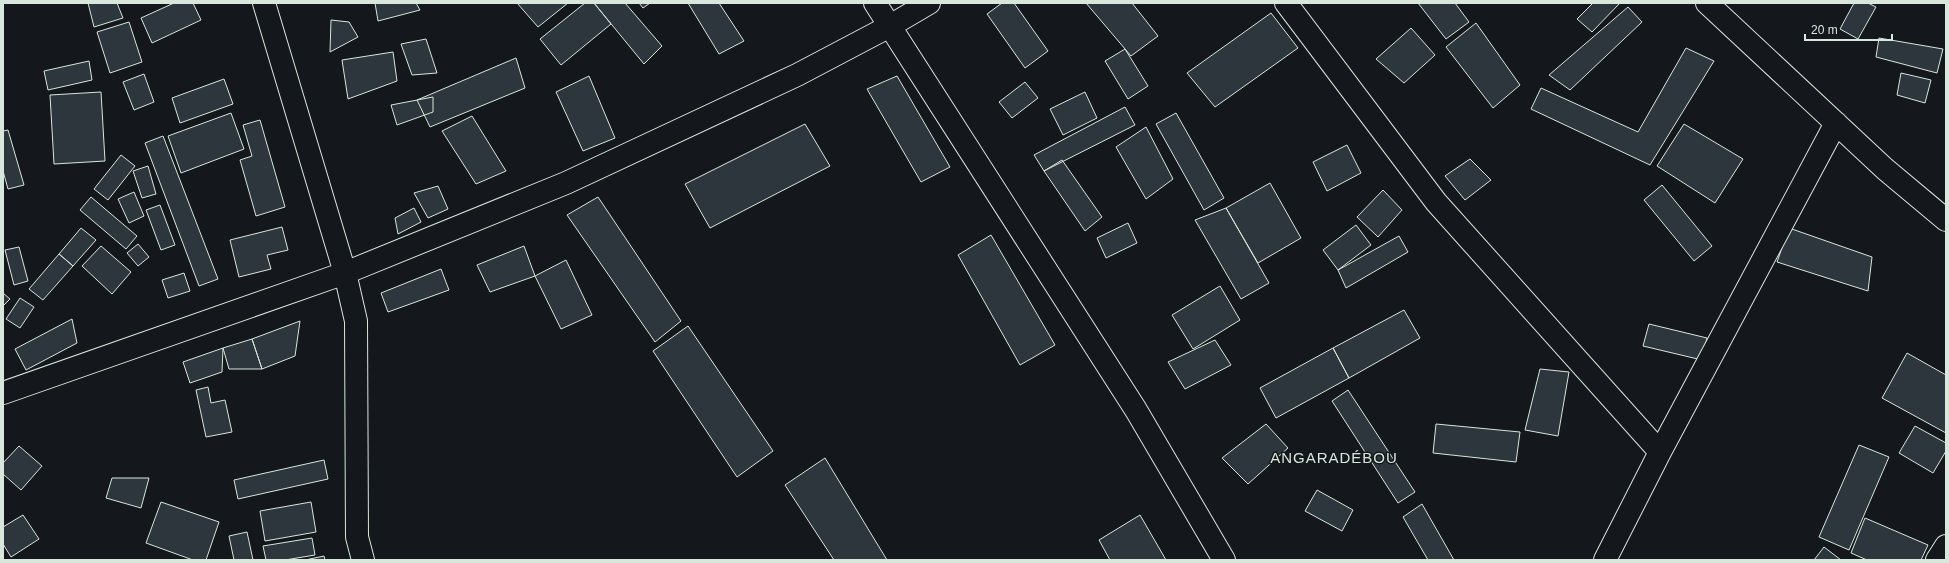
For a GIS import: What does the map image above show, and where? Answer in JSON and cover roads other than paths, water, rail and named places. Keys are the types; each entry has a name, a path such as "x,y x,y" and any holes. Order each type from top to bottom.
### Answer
{"street":[{"path":"264,3 345,273 356,321 357,537 363,560"},
{"path":"876,3 1136,410 1224,560"},
{"path":"3,393 345,273 566,183 797,75 890,26 929,3"},
{"path":"1286,3 1436,202 1660,452"},
{"path":"1707,3 1885,169 1946,220"},
{"path":"1605,560 1660,452 1836,123"},
{"path":"1937,560 1946,546"}],"district":[{"name":"ANGARADÉBOU","path":"1334,457"}]}
